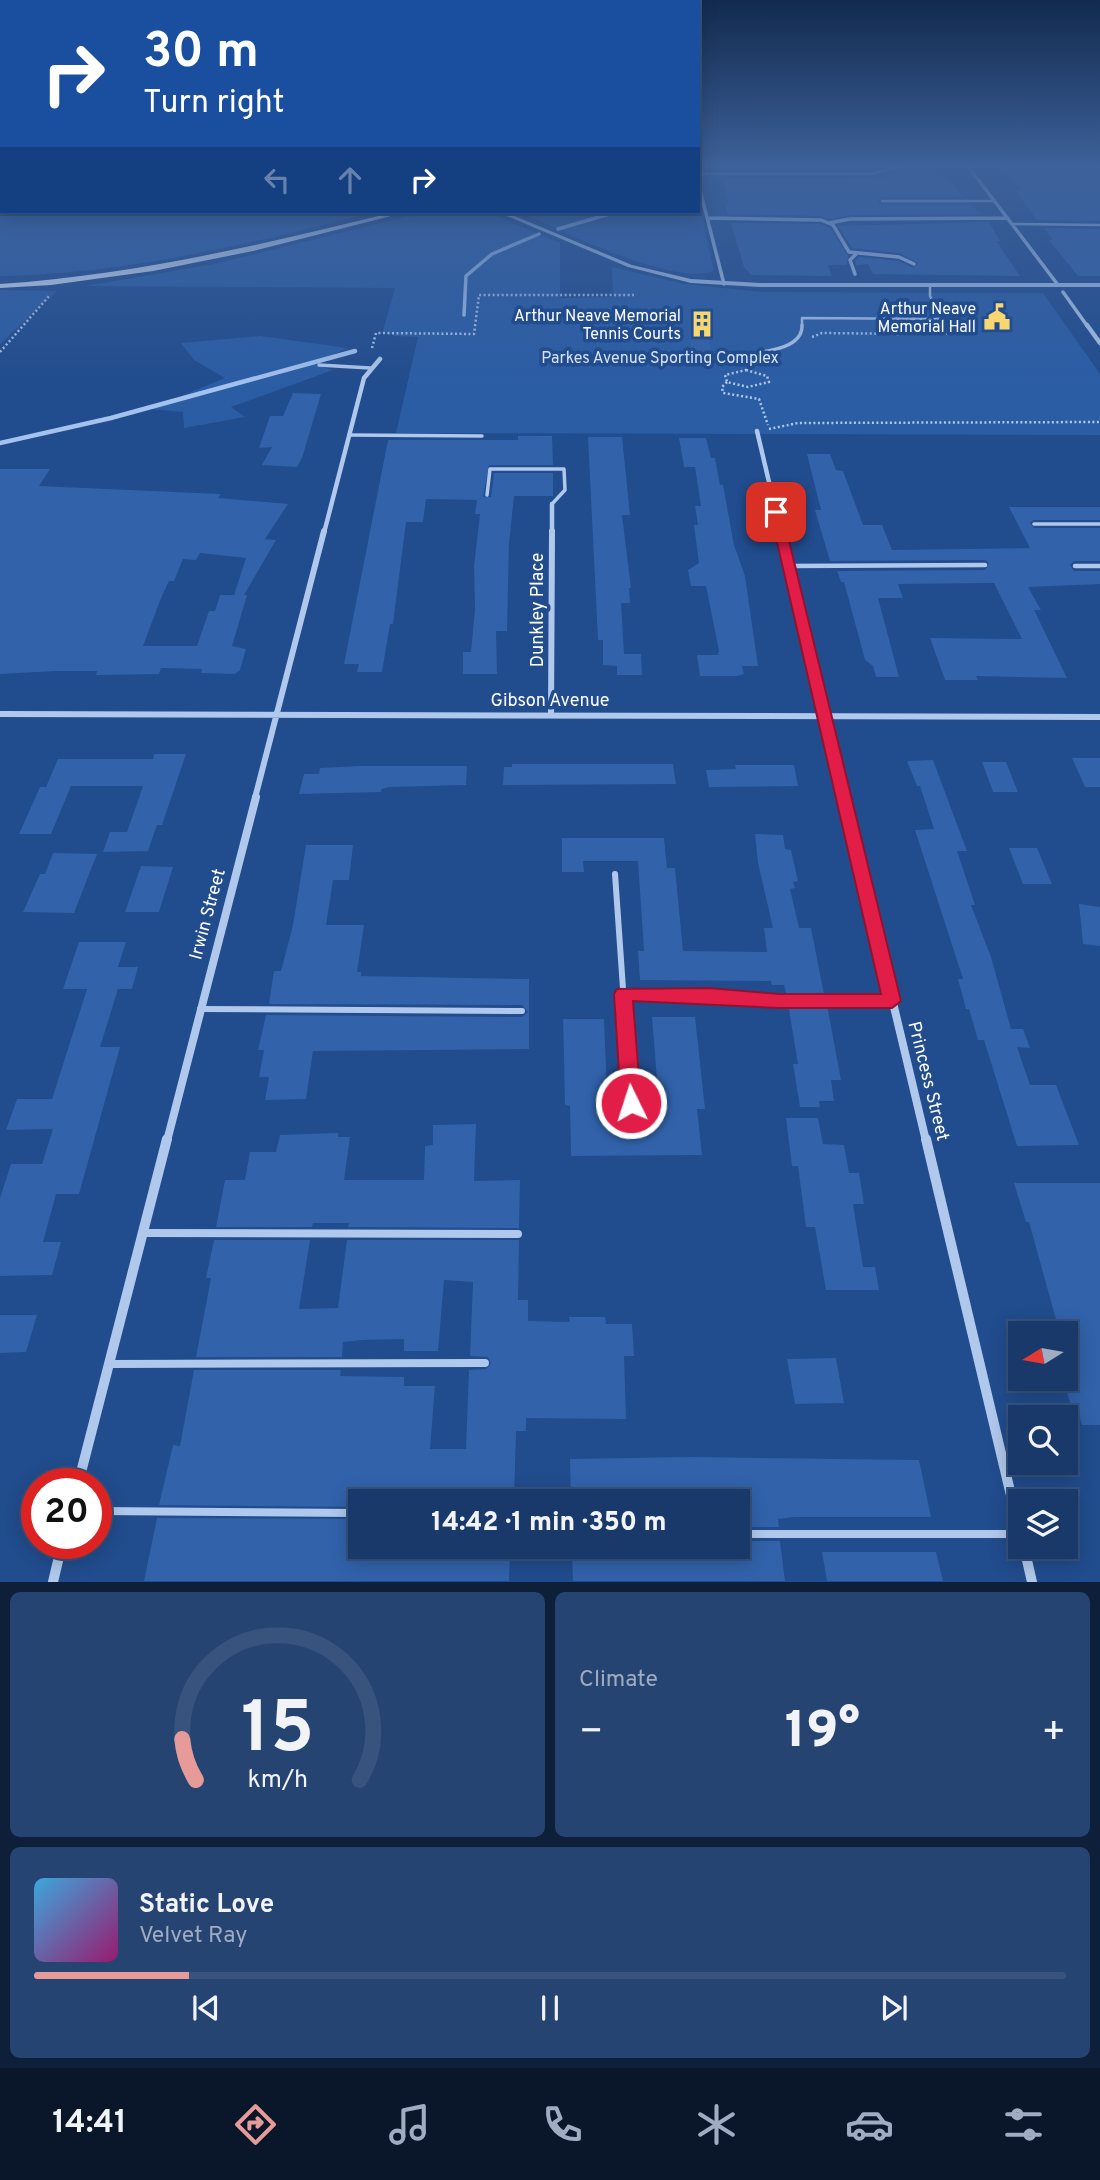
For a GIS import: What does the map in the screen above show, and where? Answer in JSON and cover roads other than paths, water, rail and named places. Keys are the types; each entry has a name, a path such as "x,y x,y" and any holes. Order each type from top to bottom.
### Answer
{"main road":[{"path":"0,286 116,276 202,261 289,240"}],"street":[{"path":"567,240 638,269 673,278 724,284 1060,289 1100,285"},
{"path":"713,240 724,284"},
{"path":"839,240 844,248 856,254 904,256 914,264"},
{"path":"1023,240 1100,343"},
{"path":"904,256 906,250"},
{"path":"855,274 850,260 856,254"},
{"name":"Irwin Street","path":"82,1468 364,378 380,359"},
{"name":"Princess Street","path":"757,431 1009,1489"},
{"name":"Dunkley Place","path":"551,715 552,504"},
{"name":"Gibson Avenue","path":"0,714 1100,717"},
{"path":"52,1581 58,1559"},
{"path":"1027,1559 1032,1581"}],"lane":[{"path":"711,354 755,354 785,347 800,337 805,326 802,318 941,319 930,296 930,285"},
{"path":"319,365 370,368"},
{"path":"349,435 482,436"},
{"path":"487,495 490,469 564,469 565,490 552,504"},
{"path":"1034,524 1100,524"},
{"path":"788,566 985,565"},
{"path":"1075,566 1100,566"},
{"path":"615,874 631,1103"},
{"path":"624,994 709,995 779,1001 892,1001"},
{"path":"200,1009 522,1010"},
{"path":"142,1233 518,1234"},
{"path":"109,1364 485,1363"},
{"path":"112,1511 348,1513"},
{"path":"750,1534 1008,1534"}],"waterway":[{"path":"464,315 466,276 492,254 525,240"},
{"path":"0,443 111,418 355,351"}],"place":[{"name":"Arthur Neave Memorial Hall","path":"997,317"},
{"name":"Arthur Neave Memorial Tennis Courts","path":"702,324"}],"park label":[{"name":"Parkes Avenue Sporting Complex","path":"660,357"}]}
